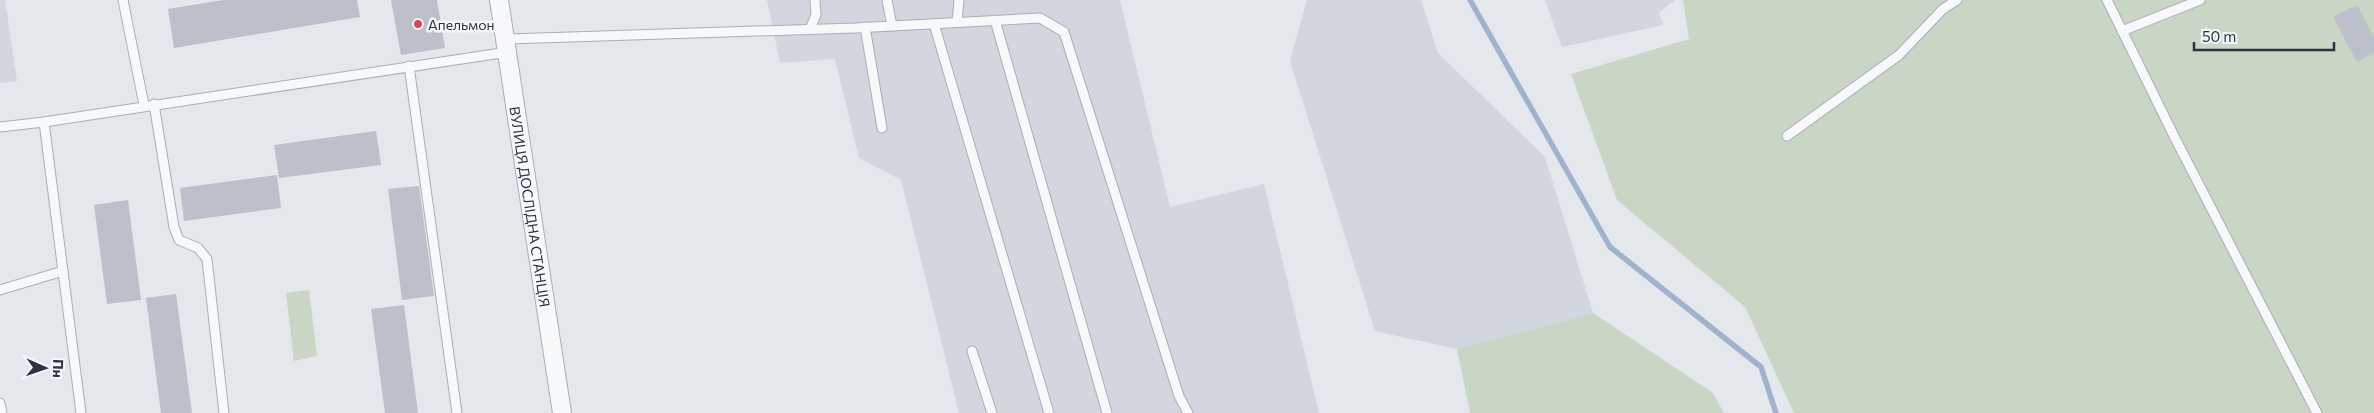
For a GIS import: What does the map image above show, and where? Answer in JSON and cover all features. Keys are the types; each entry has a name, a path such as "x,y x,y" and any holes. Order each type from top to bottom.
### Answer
{"street":[{"name":"ВУЛИЦЯ ДОСЛІДНА СТАНЦІЯ","path":"499,0 562,413"}],"lane":[{"path":"123,0 144,105"},
{"path":"810,29 816,16 815,0"},
{"path":"887,0 892,26"},
{"path":"957,22 959,0"},
{"path":"1787,136 1899,55 1943,9 1957,0"},
{"path":"2107,0 2316,413"},
{"path":"2122,31 2200,0"},
{"path":"0,128 409,66 507,45 1040,18 1064,32 1176,387 1188,413"},
{"path":"995,20 1106,413"},
{"path":"934,24 1049,413"},
{"path":"865,27 882,128"},
{"path":"409,66 457,413"},
{"path":"154,104 174,226 179,240 198,248 207,259 224,413"},
{"path":"44,122 81,413"},
{"path":"0,290 63,271"},
{"path":"972,350 992,413"},
{"path":"0,403 2,413"}],"shaded area":[{"path":"0,0 5,0 17,81 0,83"},
{"path":"767,0 1120,0 1170,207 1264,184 1319,413 959,413 901,180 859,158 835,59 780,63"},
{"path":"1307,0 1421,0 1438,53 1545,157 1593,313 1457,349 1375,331 1290,61"},
{"path":"1545,0 1674,1 1659,12 1663,25 1562,47"}],"green space":[{"path":"1683,0 2374,0 2374,413 1794,413 1745,307 1617,200 1571,74 1689,39"},
{"path":"309,290 317,356 294,361 286,293"},
{"path":"1593,313 1713,393 1724,413 1470,413 1457,349"}],"building":[{"path":"223,0 357,0 360,17 174,48 168,9"},
{"name":"Апельмон","path":"391,0 437,0 445,48 401,55"},
{"path":"2357,5 2374,37 2374,53 2357,62 2333,17"},
{"path":"376,131 381,165 279,178 274,145"},
{"path":"277,175 281,208 184,221 180,188"},
{"path":"419,186 434,296 402,300 388,189"},
{"path":"128,200 141,300 107,304 94,205"},
{"path":"176,294 192,413 161,413 146,298"},
{"path":"404,305 418,413 385,413 371,309"}],"waterway":[{"path":"1470,0 1610,247 1761,367 1776,413"}],"place":[{"name":"Апельмон","path":"418,24"}]}
